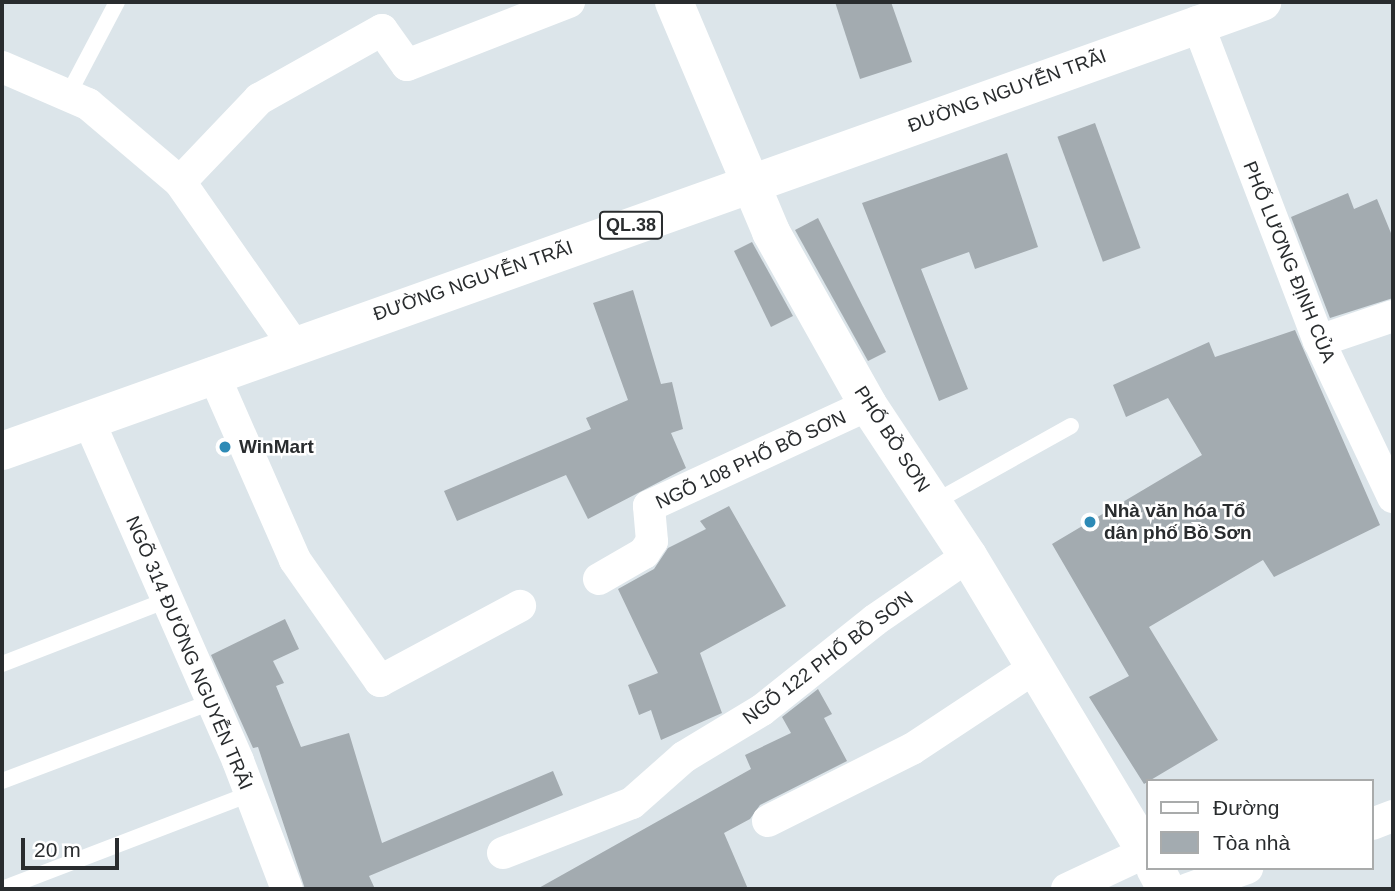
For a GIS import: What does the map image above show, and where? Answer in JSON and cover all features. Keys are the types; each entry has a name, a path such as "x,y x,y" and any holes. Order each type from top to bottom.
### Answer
{"main road":[{"name":"PHỐ BỒ SƠN","path":"674,2 748,183 771,232 868,405 968,556 1146,852"},
{"name":"ĐƯỜNG NGUYỄN TRÃI","path":"2,451 293,344 1197,22 1262,2"},
{"name":"PHỐ BỒ SƠN","path":"1156,870 1166,889"}],"street":[{"path":"180,182 258,99 382,30 407,65 569,2"},
{"name":"PHỐ LƯƠNG ĐỊNH CỦA","path":"1197,22 1319,341 1393,497"},
{"path":"2,66 88,104 180,182 293,344"},
{"path":"1319,341 1393,316"},
{"path":"213,373 295,560 380,681 520,607"},
{"name":"NGÕ 108 PHỐ BỒ SƠN","path":"599,579 644,553 652,541 649,506 868,405"},
{"name":"NGÕ 314 ĐƯỜNG NGUYỄN TRÃI","path":"89,419 250,794 286,889"},
{"name":"NGÕ 122 PHỐ BỒ SƠN","path":"503,853 632,803 684,757 762,710 875,620 968,556"},
{"path":"768,821 912,749 1036,667"},
{"path":"1374,823 1393,816"},
{"path":"1067,889 1146,860"},
{"path":"1188,889 1241,870"}],"lane":[{"path":"68,95 117,2"},
{"path":"933,503 1071,426"},
{"path":"2,664 167,600"},
{"path":"2,781 211,702"},
{"path":"2,889 250,794"}],"building":[{"path":"835,2 891,2 912,62 860,79"},
{"path":"1095,123 1140,248 1103,262 1057,137"},
{"path":"1007,153 1038,247 975,269 969,252 921,269 968,389 939,401 862,203"},
{"path":"1348,193 1354,209 1377,199 1393,238 1393,298 1330,318 1291,217"},
{"path":"818,218 886,352 868,361 795,230"},
{"path":"752,242 793,316 771,327 734,251"},
{"path":"633,290 661,384 672,382 683,429 671,433 686,468 588,519 566,475 457,521 444,491 591,429 586,418 628,400 593,303"},
{"path":"1295,330 1380,525 1274,577 1263,560 1149,627 1218,740 1152,779 1146,779 1144,784 1089,697 1129,676 1052,544 1202,455 1168,398 1126,417 1113,385 1209,342 1215,357"},
{"path":"729,506 786,606 700,653 722,713 661,740 651,710 639,715 628,685 658,673 618,589 654,569 668,548 706,529 700,521"},
{"path":"285,619 299,649 273,661 284,683 276,686 301,747 349,733 382,843 553,771 563,795 369,876 375,889 305,889 258,747 253,748 211,655"},
{"path":"818,689 832,714 824,718 847,761 760,805 750,819 724,833 748,889 537,889 751,769 745,755 791,733 782,717"}],"place":[{"name":"WinMart","path":"225,447"},
{"name":"Nhà văn hóa Tổ dân phố Bồ Sơn","path":"1090,522"}]}
